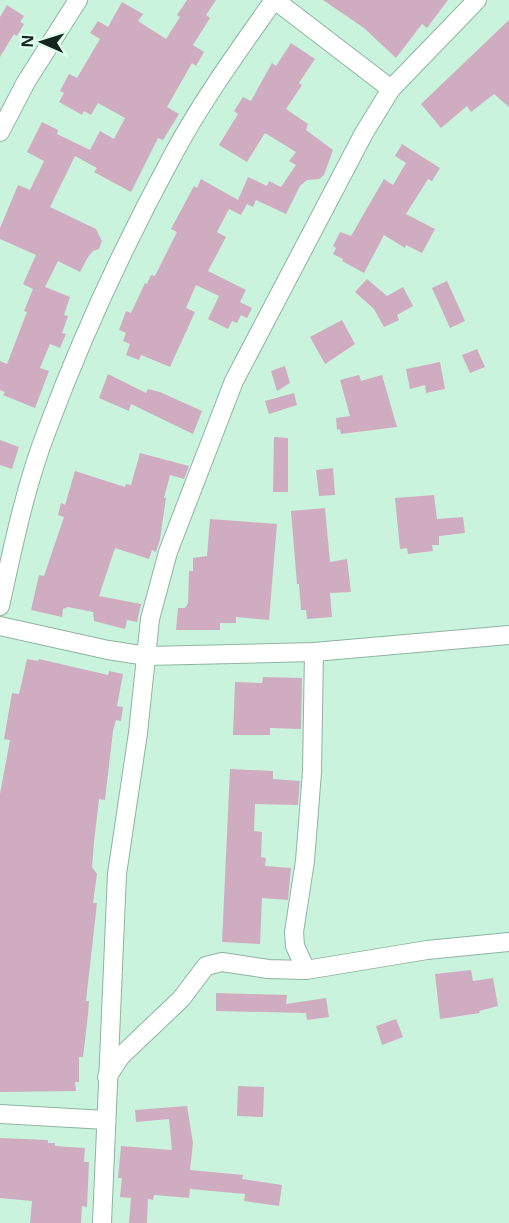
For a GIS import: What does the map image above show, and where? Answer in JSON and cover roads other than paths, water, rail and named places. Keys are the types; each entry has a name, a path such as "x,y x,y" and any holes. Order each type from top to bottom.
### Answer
{"street":[{"path":"0,132 26,82 78,0"},
{"path":"0,606 21,513 46,430 94,319 174,152 219,78 275,0 391,89"},
{"path":"102,1223 117,874 154,602 168,552 234,381 333,189 391,89 477,0"},
{"path":"0,626 108,650 147,656 314,652 509,635"},
{"path":"306,970 295,946 294,932 305,861 312,772 314,652"},
{"path":"107,1077 121,1056 181,999 206,966 222,962 268,969 306,970 427,950 509,942"},
{"path":"0,1114 106,1120"}]}
